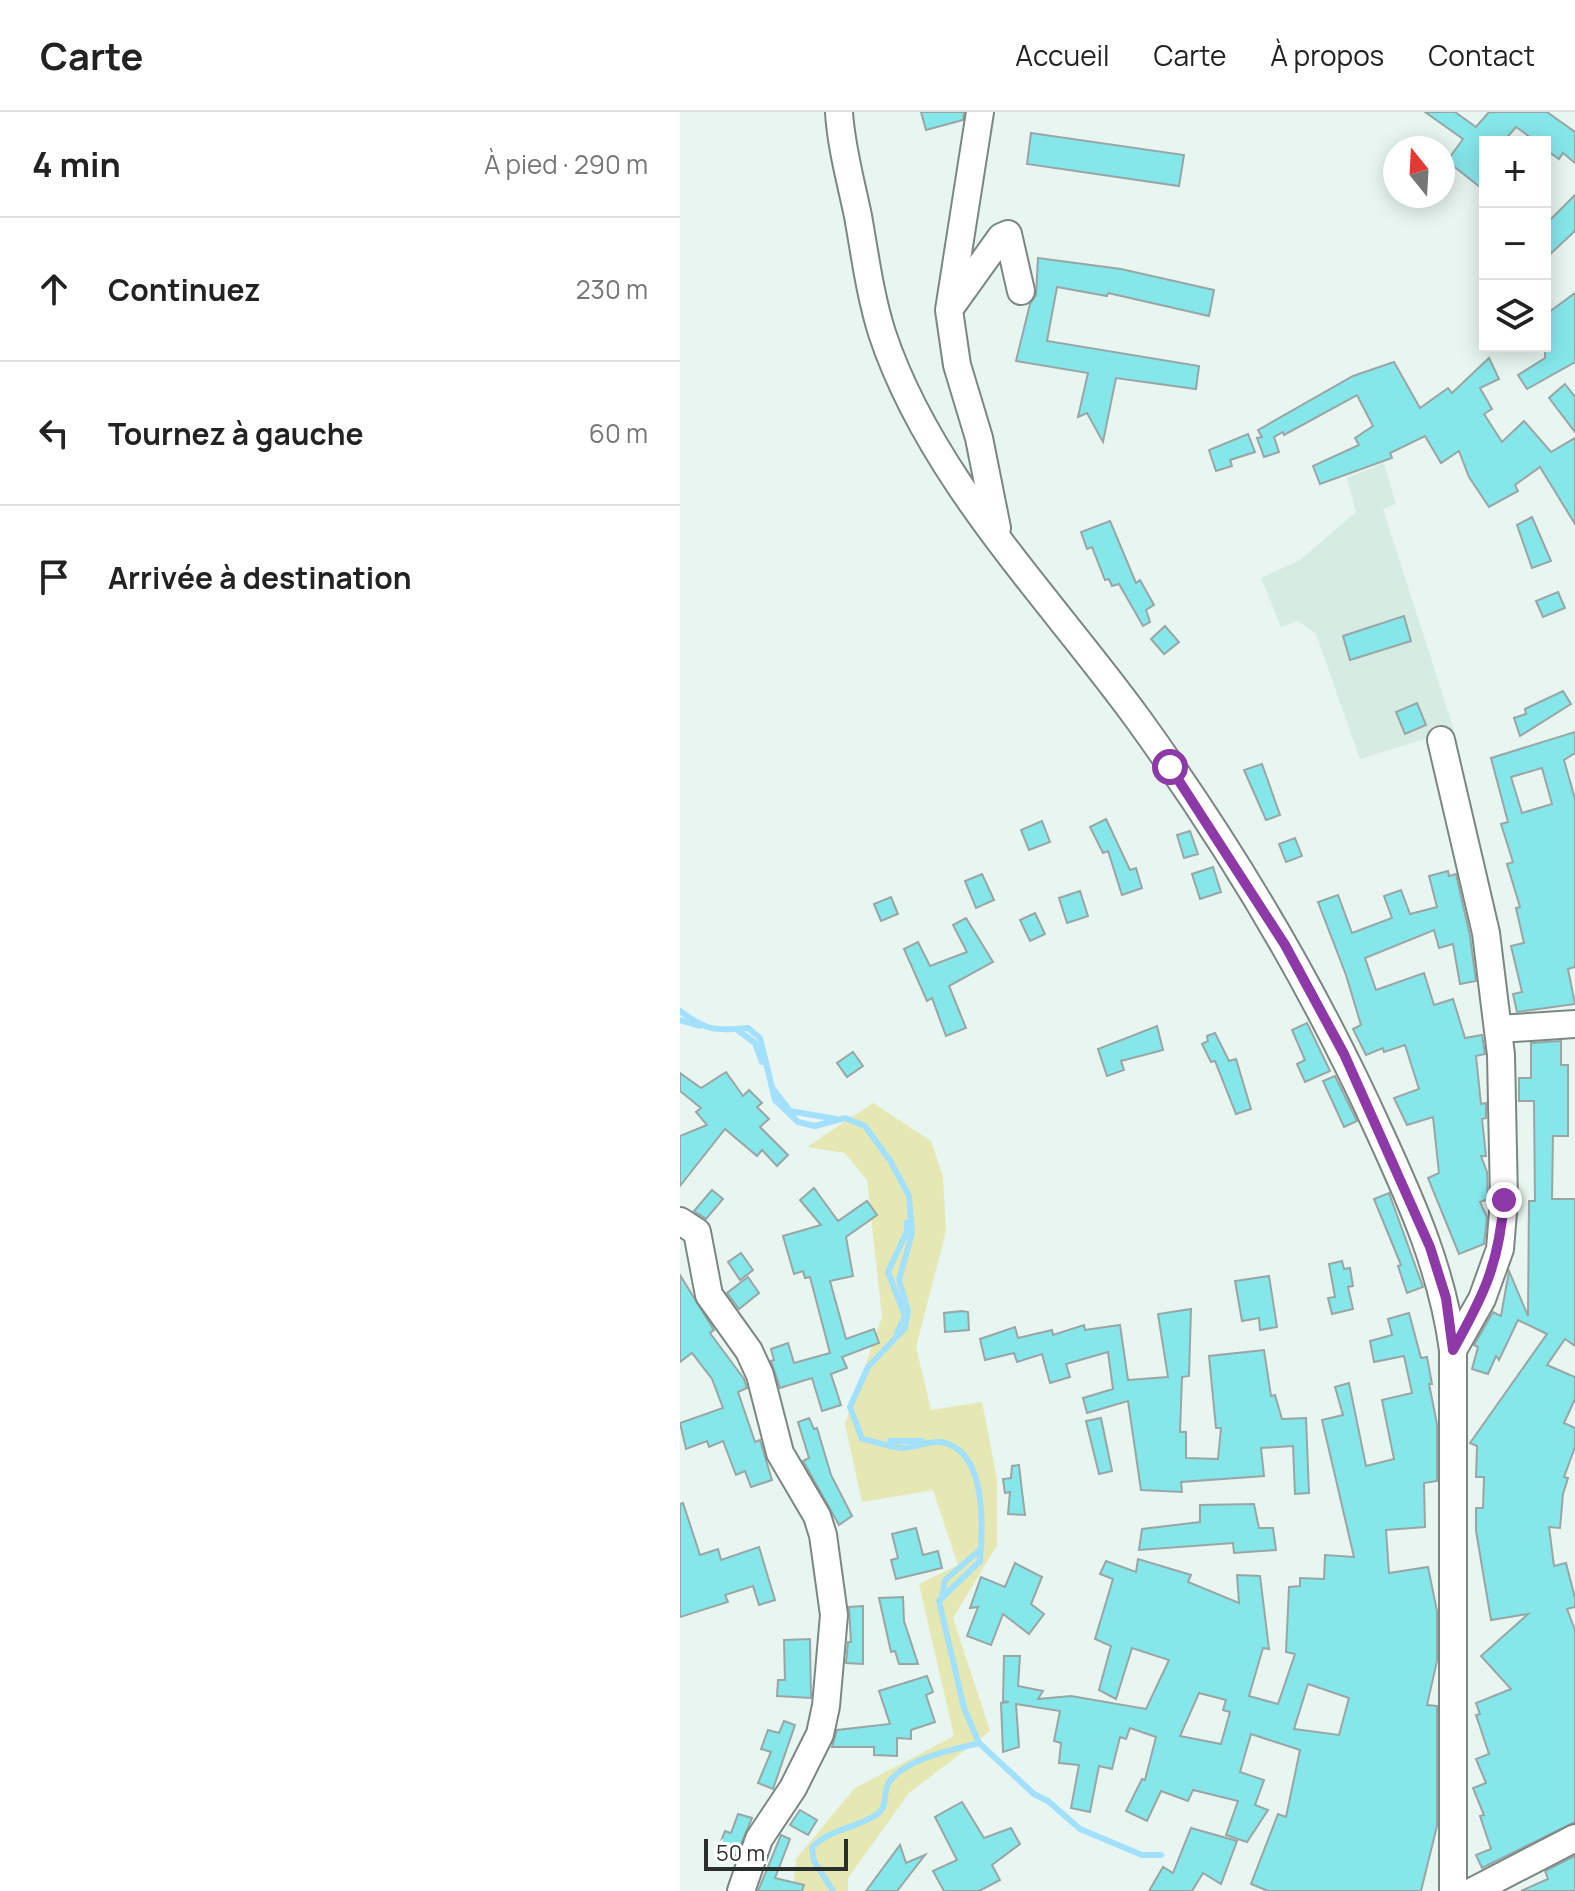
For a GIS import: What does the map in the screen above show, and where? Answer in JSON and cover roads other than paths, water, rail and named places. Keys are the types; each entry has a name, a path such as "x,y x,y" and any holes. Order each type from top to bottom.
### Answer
{"street":[{"path":"839,112 868,277 883,334 909,395 1000,543 1138,719 1285,945 1344,1054 1430,1247 1446,1298 1453,1350 1453,1891"},
{"path":"980,112 949,310 957,365 979,438 1000,543"},
{"path":"949,310 1001,237 1008,234 1021,291"},
{"path":"1441,740 1486,933 1499,1029 1504,1200 1500,1249 1482,1299 1453,1350"},
{"path":"1499,1029 1575,1024"},
{"path":"680,1221 697,1232 709,1295 749,1351 760,1375 780,1453 817,1516 823,1535 834,1615 826,1706 820,1734 793,1788 759,1839 741,1891"},
{"path":"1473,1891 1575,1838"}],"waterway":[{"path":"680,1011 697,1023 712,1028 748,1028 760,1038 775,1100 798,1122 815,1126 845,1118 865,1126 891,1162 909,1196 912,1233 899,1280 908,1311 905,1328 868,1367 850,1407 862,1439 904,1448 940,1442 955,1448 974,1474 981,1510 980,1561 939,1601 964,1708 979,1743 1034,1794 1048,1801 1080,1829 1142,1855 1161,1855"},
{"path":"680,1020 700,1026"},
{"path":"739,1031 755,1043 762,1062"},
{"path":"774,1090 790,1111 836,1119"},
{"path":"897,1333 905,1316 888,1272 907,1231 907,1222"},
{"path":"890,1441 922,1441"},
{"path":"942,1597 945,1580 981,1549"},
{"path":"833,1891 814,1861 812,1848 826,1837 880,1812 889,1782 907,1767 931,1756 979,1743"}]}
